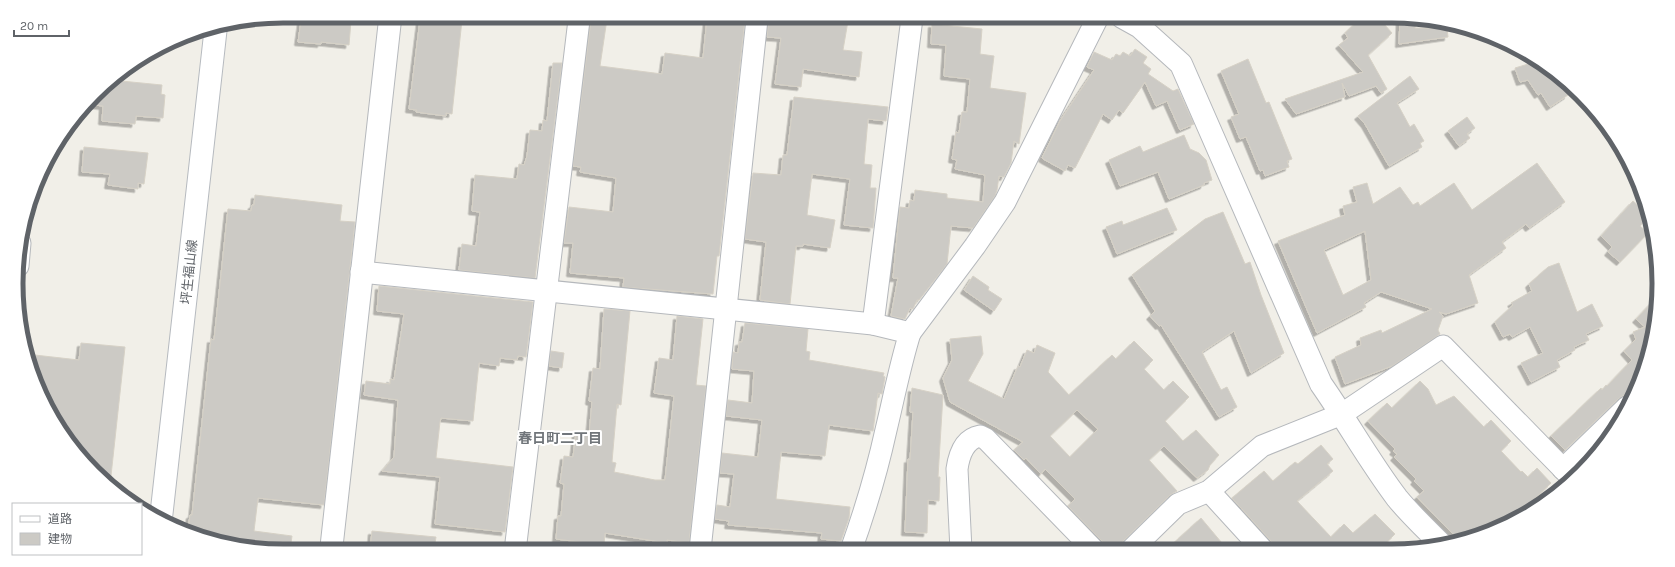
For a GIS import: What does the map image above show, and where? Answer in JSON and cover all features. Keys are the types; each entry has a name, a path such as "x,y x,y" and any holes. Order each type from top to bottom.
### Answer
{"street":[{"path":"332,544 390,23"},
{"path":"516,544 579,23"},
{"path":"701,544 757,23"},
{"path":"874,324 911,23"},
{"path":"853,544 866,508 886,430 900,365 910,333 975,246 1005,202 1095,23"},
{"path":"1133,23 1140,27 1182,64 1321,384 1342,414 1354,437 1398,499 1437,540"},
{"name":"坪生福山線","path":"162,514 215,32"},
{"path":"361,272 874,324 910,333"},
{"path":"1137,544 1178,504 1209,492 1262,446 1342,414 1443,346 1568,474 1606,431"},
{"path":"961,544 957,469 958,460 966,443 970,439 980,436 986,439 1088,544"},
{"path":"1209,492 1257,544"}],"building":[{"path":"301,23 351,23 349,45 321,42 321,44 298,42"},
{"path":"420,23 462,23 452,114 446,113 446,116 416,112 417,110 409,109"},
{"path":"591,23 606,23 600,66 662,74 665,53 703,58 707,23 745,23 719,256 717,256 713,294 623,287 624,278 570,273 573,243 564,243 569,207 613,212 616,178 580,172 581,167 573,166"},
{"path":"769,23 848,23 843,50 862,52 859,77 803,69 801,87 775,84 781,38 767,37"},
{"path":"1356,23 1383,23 1392,33 1368,55 1387,89 1381,93 1376,86 1349,96 1342,83 1345,97 1296,114 1285,99 1363,72 1339,45 1348,38 1345,33"},
{"path":"1400,23 1415,24 1415,28 1447,29 1448,37 1399,44"},
{"path":"932,24 982,29 980,54 994,56 990,88 1026,93 1019,144 1014,141 1011,163 1004,177 999,176 995,196 973,228 951,226 947,264 919,300 917,300 913,309 910,308 905,319 891,316 898,278 893,278 900,207 909,208 910,200 914,201 915,190 947,194 947,198 983,202 985,175 955,169 957,160 952,159 956,132 959,133 962,112 967,112 970,79 944,76 946,45 931,44"},
{"path":"1135,49 1147,57 1143,63 1151,69 1148,74 1173,91 1178,89 1194,124 1180,130 1167,101 1156,106 1145,82 1123,113 1119,110 1112,120 1103,114 1075,168 1068,165 1065,171 1042,158 1060,121 1094,70 1087,67 1094,52 1112,60 1116,54 1120,56 1123,52 1130,56"},
{"path":"1248,59 1266,103 1269,102 1292,159 1287,161 1289,167 1265,176 1263,170 1260,171 1246,137 1240,139 1231,117 1239,114 1221,71"},
{"path":"553,63 562,63 535,278 459,270 462,244 476,246 480,212 472,211 475,175 517,179 519,164 524,165 527,156 530,130 542,131 543,120 547,121"},
{"path":"1530,63 1550,77 1564,89 1568,95 1550,107 1541,93 1538,95 1528,80 1520,82 1515,68"},
{"path":"1410,76 1419,89 1397,103 1410,127 1414,124 1424,141 1420,143 1422,147 1389,166 1365,124 1358,116"},
{"path":"120,81 162,85 161,94 165,95 163,118 136,116 135,124 102,121 103,106 94,105"},
{"path":"794,97 888,107 886,121 868,119 864,164 872,165 870,188 876,188 873,228 844,225 850,179 812,174 807,215 835,220 830,248 803,244 803,246 796,246 790,304 760,300 766,242 745,239 753,173 781,175 783,155 787,155"},
{"path":"1467,117 1475,128 1467,134 1470,138 1459,146 1448,131"},
{"path":"1184,135 1190,149 1199,153 1206,160 1212,180 1204,183 1204,185 1169,199 1158,172 1120,186 1109,160 1140,146 1143,152"},
{"path":"84,147 148,153 144,184 138,183 138,189 108,185 110,174 82,172"},
{"path":"1537,163 1565,202 1529,228 1526,224 1502,242 1506,248 1469,275 1478,303 1446,314 1439,312 1443,316 1438,330 1440,334 1392,366 1345,384 1335,357 1361,345 1360,338 1381,330 1382,333 1432,309 1381,292 1364,303 1366,307 1317,333 1278,241 1345,215 1343,206 1357,202 1353,187 1367,183 1373,204 1400,187 1413,205 1418,202 1420,206 1454,183 1472,210","holes":["1365,231 1371,280 1343,295 1324,250"]},
{"path":"255,195 342,205 340,221 355,222 324,505 258,498 254,531 292,536 291,544 249,542 216,535 189,526 190,515 192,515 211,339 214,340 228,209 251,211 252,205 254,205"},
{"path":"1633,201 1640,207 1644,221 1640,226 1647,234 1620,262 1608,252 1612,247 1601,236"},
{"path":"1167,208 1177,230 1117,254 1106,227 1122,221 1123,225"},
{"path":"1223,212 1245,264 1250,262 1261,295 1284,353 1251,373 1234,331 1202,352 1221,390 1227,387 1237,407 1219,417 1161,325 1159,326 1150,316 1155,311 1132,275 1205,219"},
{"path":"1559,263 1577,312 1592,304 1603,326 1586,334 1589,340 1574,347 1575,350 1557,360 1560,367 1531,382 1521,363 1543,353 1530,327 1512,337 1510,334 1503,337 1495,322 1513,305 1511,303 1532,291 1529,284 1548,267"},
{"path":"973,276 989,287 988,290 1002,299 994,311 964,290"},
{"path":"379,286 533,302 526,357 518,356 517,360 500,358 499,366 479,363 473,421 441,418 440,422 436,458 513,467 505,532 435,524 440,477 382,471 394,457 398,400 364,395 366,381 390,384 390,379 394,380 404,314 377,311"},
{"path":"1651,303 1650,318 1643,351 1627,395 1619,398 1565,450 1551,436 1601,388 1602,390 1606,385 1607,386 1632,360 1624,351 1636,339 1633,332 1645,327 1636,319"},
{"path":"604,309 630,311 621,405 617,404 612,462 616,463 614,472 655,480 665,480 674,396 654,393 659,358 673,360 677,316 703,319 696,385 706,386 689,543 667,540 667,543 605,533 604,544 556,539 558,516 561,516 564,484 560,483 564,456 573,457 576,433 589,435 592,402 589,401 593,368 600,369"},
{"path":"745,323 808,329 806,351 810,352 809,360 884,373 883,376 885,377 882,394 878,393 873,431 829,425 825,456 781,452 776,499 850,507 849,518 841,541 821,539 822,533 728,525 729,521 715,519 717,505 730,507 734,474 720,473 722,453 758,457 762,420 726,416 728,400 752,403 754,371 732,369 733,352 738,353 739,342 742,342"},
{"path":"981,336 983,354 968,381 1004,399 1018,366 1020,367 1027,350 1034,353 1037,345 1055,353 1048,372 1069,395 1112,355 1116,359 1134,341 1153,360 1144,369 1164,390 1173,381 1189,397 1165,421 1183,441 1196,430 1219,455 1210,465 1208,470 1197,478 1164,446 1149,460 1177,491 1170,495 1120,544 1103,544 1102,541 1068,506 1075,499 1045,469 1041,474 1026,458 1024,460 1014,450 1023,442 950,402 943,378 952,360 950,339","holes":["1077,410 1098,429 1070,457 1050,436"]},
{"path":"81,343 125,347 111,478 99,468 77,442 58,414 43,383 33,355 79,360"},
{"path":"551,351 564,353 562,368 549,366"},
{"path":"1420,381 1428,389 1436,405 1454,396 1484,427 1491,420 1511,441 1501,451 1521,472 1522,471 1528,477 1537,468 1551,483 1529,505 1522,509 1491,524 1455,536 1417,497 1424,491 1414,481 1416,479 1394,457 1397,454 1393,451 1395,449 1368,421 1387,403 1392,408"},
{"path":"912,388 943,395 938,477 940,477 939,501 928,500 927,533 905,532 908,459 910,460 913,412 910,412"},
{"path":"1321,445 1333,459 1327,464 1333,471 1297,501 1331,537 1344,524 1353,533 1375,514 1395,534 1385,544 1272,544 1232,498 1264,471 1273,481 1295,462 1298,464"},
{"path":"1201,518 1223,544 1172,544"},
{"path":"372,531 436,537 435,544 371,544"}],"district":[{"name":"春日町二丁目","path":"560,438"}]}
